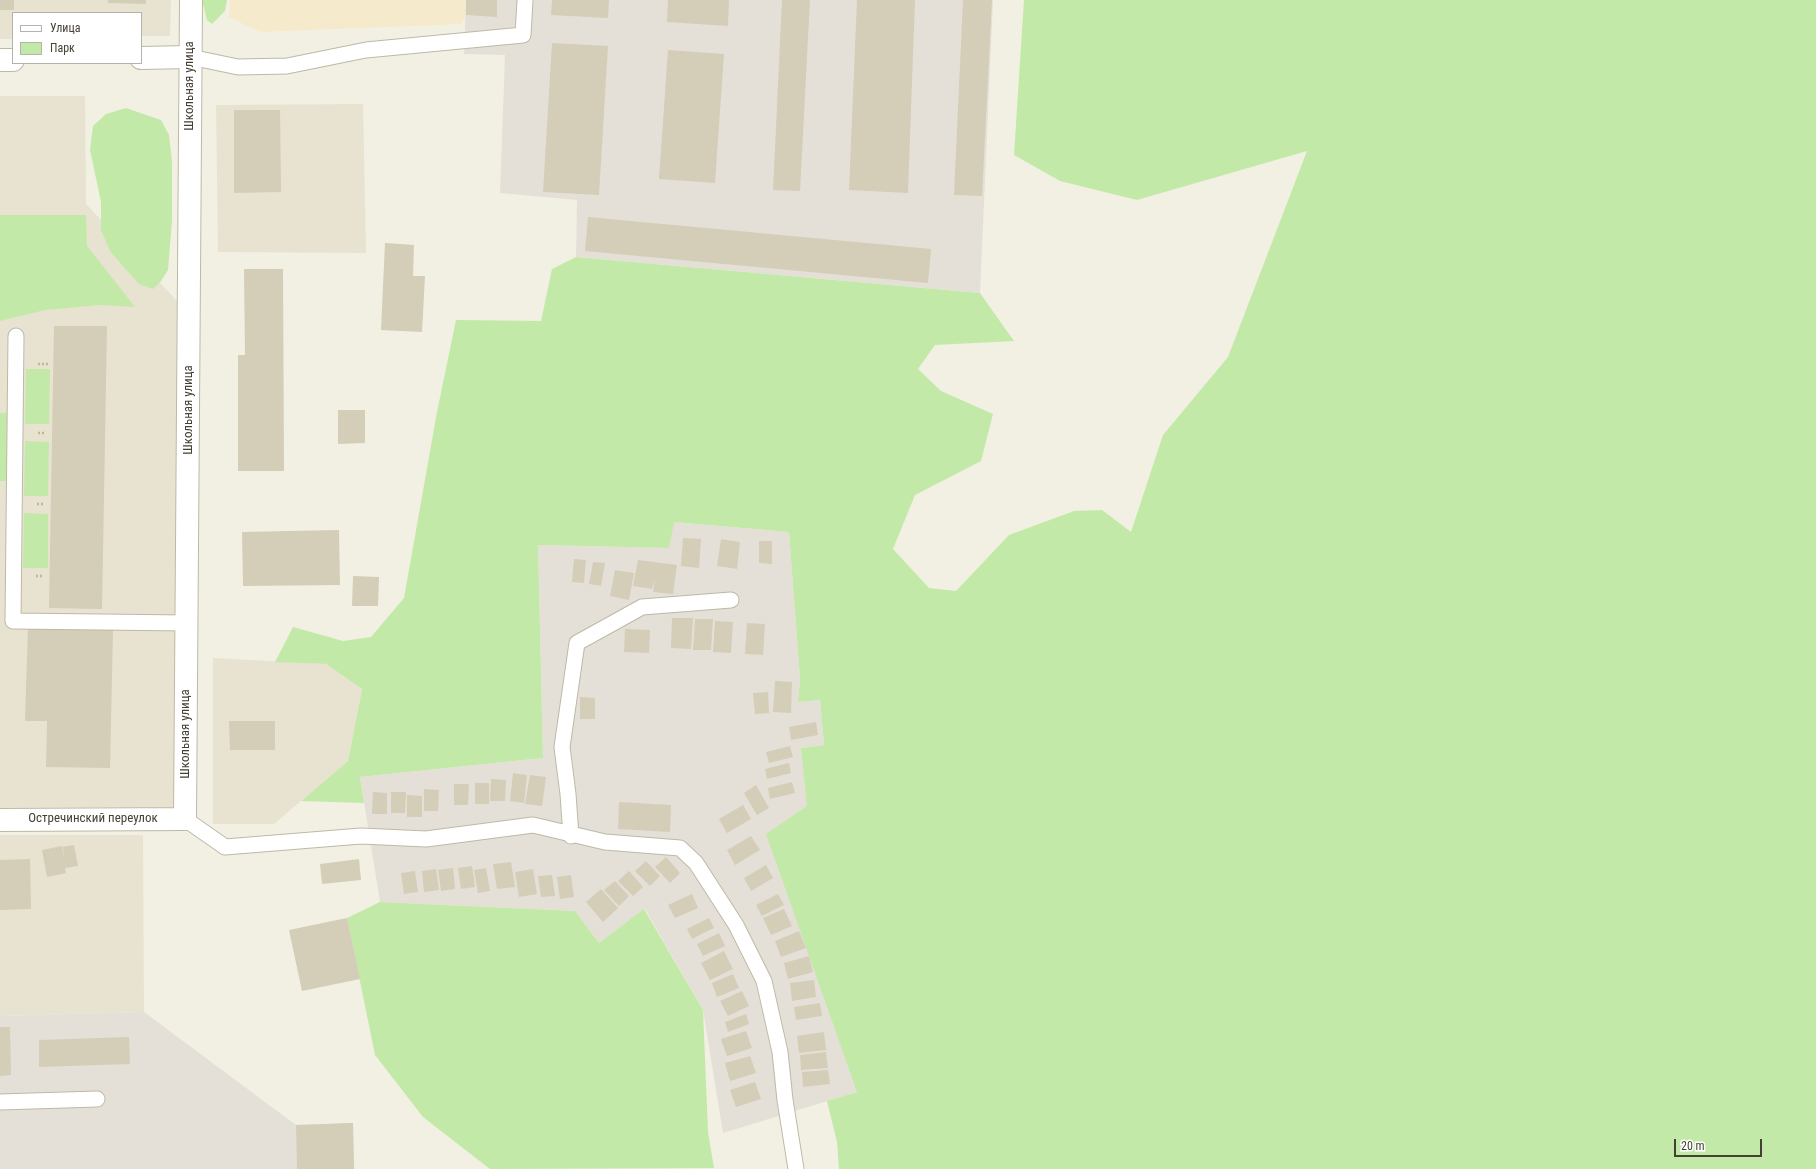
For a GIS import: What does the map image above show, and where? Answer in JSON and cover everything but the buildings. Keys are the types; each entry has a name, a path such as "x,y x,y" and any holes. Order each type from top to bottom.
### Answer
{"street":[{"name":"Школьная улица","path":"186,819 190,0"},
{"path":"142,58 190,58"},
{"path":"0,60 12,60"},
{"name":"Остречинский переулок","path":"0,820 186,819"}],"lane":[{"path":"190,58 238,67 287,66 366,50 523,35 524,0"},
{"path":"16,336 6,613 13,622 187,623"},
{"path":"571,836 568,794 562,747 577,643 642,607 731,600"},
{"path":"186,819 225,847 361,836 426,839 533,825 571,836 605,842 680,848 696,863 736,925 764,981 780,1052 785,1100 796,1169"},
{"path":"0,1102 97,1099"}],"shaded area":[{"path":"0,0 171,0 170,36 142,36 142,12 12,12 12,39 0,39"},
{"path":"230,0 466,0 466,15 462,24 260,32 229,17"},
{"path":"466,0 993,0 980,293 576,257 577,200 500,193 505,55 464,54"},
{"path":"0,96 85,96 86,204 179,303 178,807 0,808"},
{"path":"363,104 366,253 218,252 216,105"},
{"path":"673,522 789,532 800,679 798,702 820,700 824,745 801,748 823,938 857,1092 723,1133 703,1010 645,909 599,943 575,911 380,902 360,777 543,758 538,545 669,548"},
{"path":"213,658 326,664 362,689 348,761 274,824 213,824"},
{"path":"0,835 143,835 144,1012 0,1016"},
{"path":"144,1012 296,1125 353,1123 354,1169 0,1169 0,1016"}],"green space":[{"path":"202,0 227,0 225,11 212,24 207,20"},
{"path":"1024,0 1816,0 1816,1169 839,1169 837,1142 827,1101 857,1092 766,834 807,806 801,748 824,745 820,700 798,702 800,679 789,532 674,522 669,548 538,545 543,758 360,777 364,803 301,801 348,761 362,689 326,664 275,662 293,627 343,641 371,637 404,598 437,412 456,320 541,321 552,269 576,257 980,293 1014,341 935,345 918,369 941,391 993,414 981,461 915,495 893,549 929,588 956,591 1009,535 1074,511 1102,510 1131,532 1163,435 1228,357 1307,151 1137,200 1060,181 1014,155"},
{"path":"126,108 161,120 169,135 172,162 172,221 168,270 161,281 153,289 139,284 130,274 110,251 101,230 101,202 90,150 93,126 106,114"},
{"path":"0,215 86,215 87,246 135,307 100,305 45,310 0,321"},
{"path":"26,369 50,369 49,424 25,424"},
{"path":"0,413 7,413 6,481 0,481"},
{"path":"25,441 49,442 48,496 24,496"},
{"path":"24,513 48,514 48,568 23,568"},
{"path":"380,902 575,911 599,943 644,909 703,1010 708,1132 714,1168 490,1169 423,1117 375,1055 347,918"}]}
